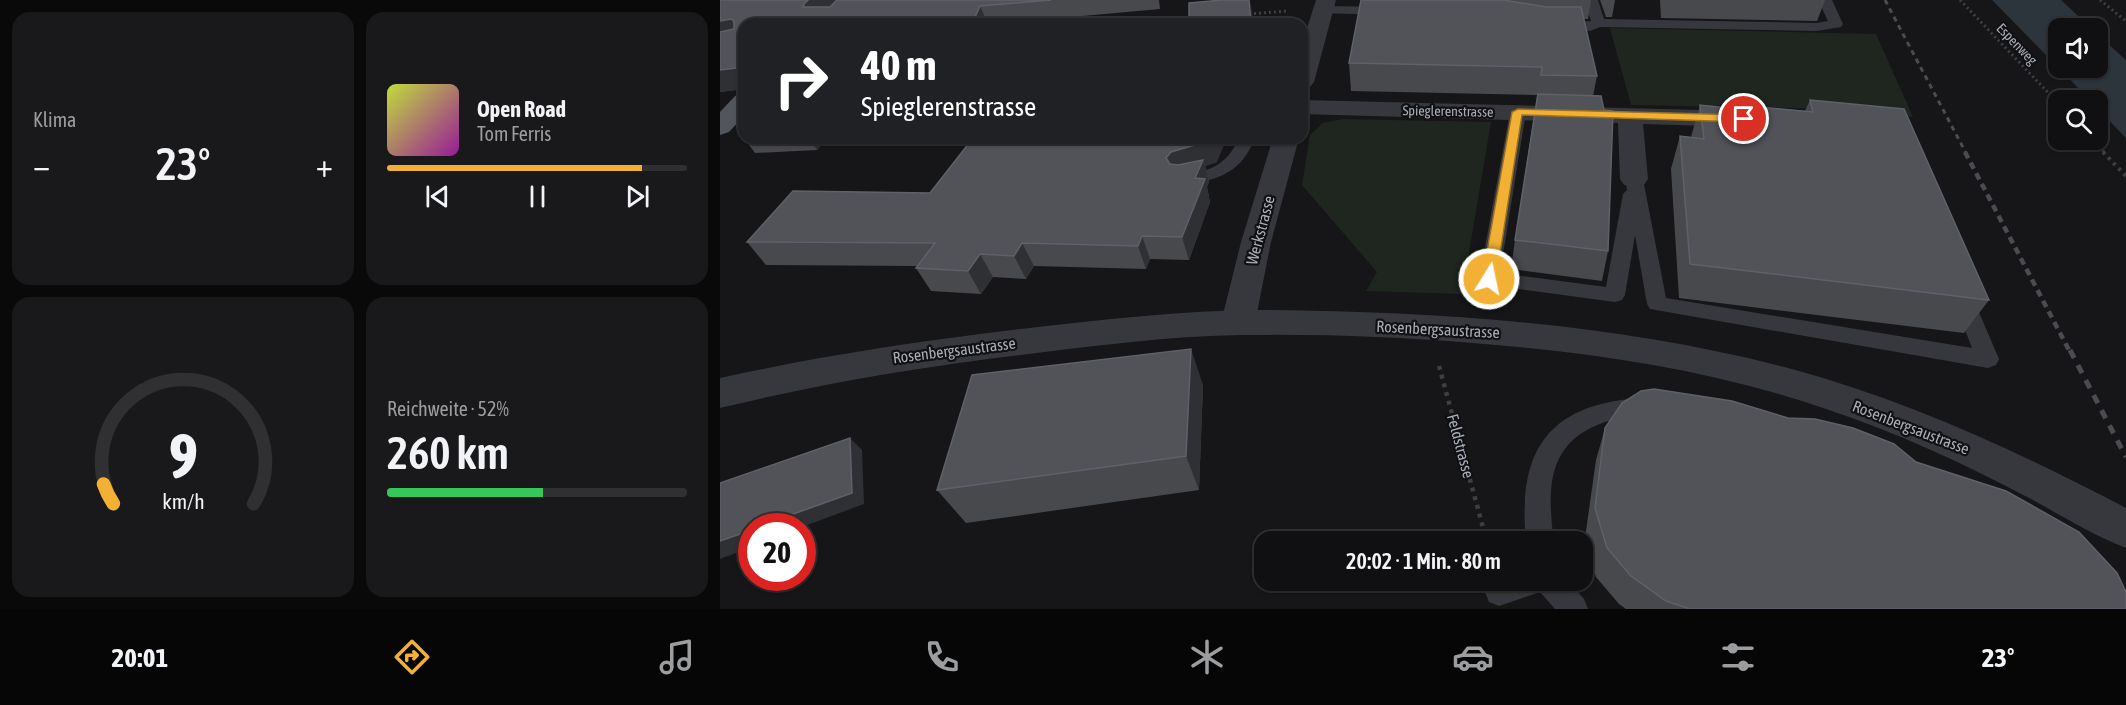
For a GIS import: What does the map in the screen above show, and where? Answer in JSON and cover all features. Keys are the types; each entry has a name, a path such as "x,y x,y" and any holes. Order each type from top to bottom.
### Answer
{"main road":[{"path":"720,127 735,104"}],"street":[{"path":"1308,61 1324,5"},
{"name":"Spieglerenstrasse","path":"1308,107 1766,119"},
{"path":"1630,116 1634,179"},
{"name":"Werkstrasse","path":"1238,323 1256,242 1284,144"},
{"name":"Rosenbergsaustrasse","path":"720,393 853,364 1110,331 1238,323 1437,326 1570,340 1698,360 1795,384 1897,419 1972,450 2048,486 2126,529"}],"lane":[{"path":"1591,0 1598,23"},
{"path":"1538,26 1568,29 1590,27 1598,23 1817,27 1836,24 1826,0"},
{"path":"1324,5 1401,12 1400,21"},
{"path":"1518,112 1489,279 1615,295 1634,179"},
{"path":"1184,182 1219,173 1236,163 1244,144"},
{"path":"1634,179 1657,304 1988,359 1956,281"},
{"path":"1539,531 1538,484 1546,455 1567,432 1596,414 1633,408 1668,414"},
{"path":"1557,591 1574,609"}],"path":[{"name":"Espenweg","path":"1960,0 2048,92"},
{"path":"2100,0 2126,21"},
{"path":"1248,14 1294,10"},
{"path":"2101,150 2126,176"},
{"name":"Feldstrasse","path":"1438,362 1484,531"}],"shaded area":[{"path":"1992,0 2061,0 2080,18 2048,18 2048,57"},
{"path":"1610,28 1876,34 1913,117 1845,116 1842,109 1631,105"},
{"path":"2108,44 2126,60 2126,138 2108,119 2108,90 2080,90 2069,78 2108,78"},
{"path":"1342,119 1491,122 1462,294 1366,291 1377,272 1302,185 1310,135 1323,123"}],"building":[{"path":"720,0 808,0 803,7 830,7 837,0 1051,0 980,6 975,18 738,18 738,68 720,70 720,32 734,29 734,21 731,19 720,21"},
{"path":"1249,0 1250,18 1189,18 1189,3"},
{"path":"1361,0 1503,0 1547,7 1581,7 1597,76 1541,75 1542,67 1349,63"},
{"path":"1538,94 1601,96 1604,110 1613,111 1608,251 1515,240"},
{"path":"1810,100 1904,109 1989,300 1690,264 1680,136 1704,139 1700,105 1728,108 1727,104 1813,112"},
{"path":"968,144 1198,144 1171,152 1166,158 1170,164 1178,165 1203,160 1195,178 1205,179 1182,237 1142,236 1138,246 1022,243 1014,256 980,254 968,271 916,268 935,243 747,242 793,191 930,193"},
{"path":"1191,349 1186,456 937,490 972,375"},
{"path":"1654,389 1732,401 1788,418 1815,419 1853,428 1894,444 1916,462 2006,491 2079,532 2117,573 2126,592 2126,609 1690,609 1666,601 1631,576 1607,548 1595,508 1605,428 1622,403 1641,391"},
{"path":"850,438 852,493 796,513 738,513 738,535 720,541 720,483"}],"railway":[{"path":"1885,0 1966,153"},
{"path":"1965,152 2070,352"},
{"path":"2070,350 2126,457"}],"route":[{"path":"1489,279 1518,112 1744,119"}]}
